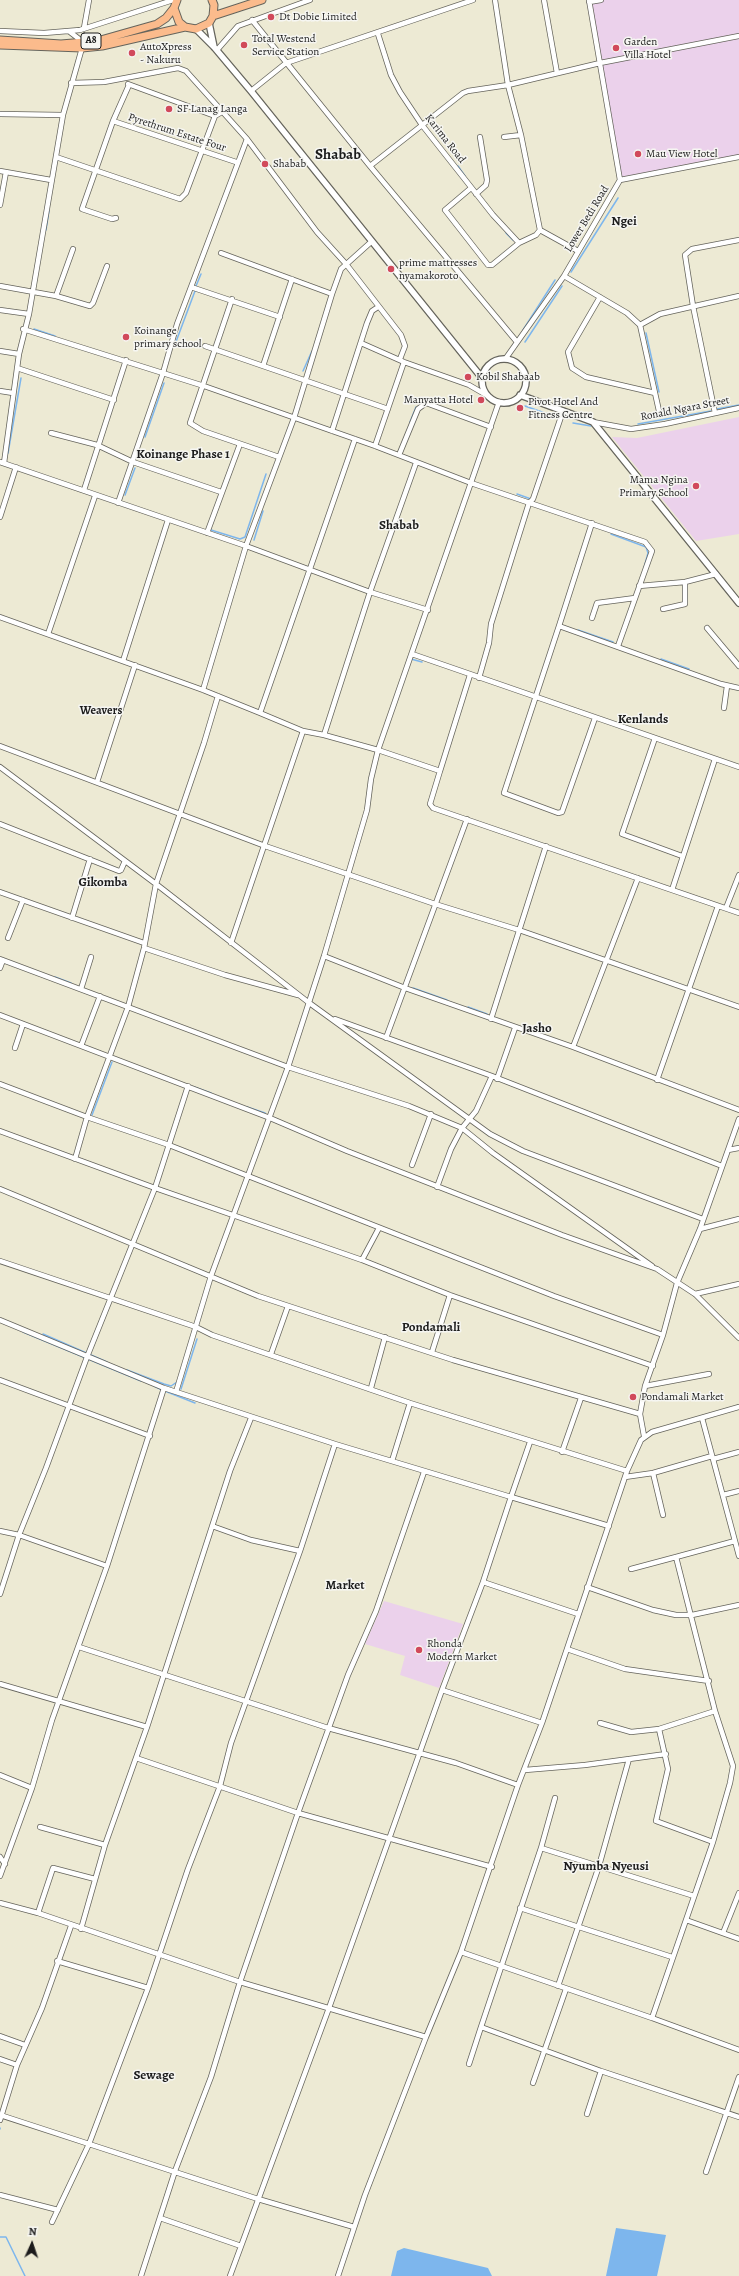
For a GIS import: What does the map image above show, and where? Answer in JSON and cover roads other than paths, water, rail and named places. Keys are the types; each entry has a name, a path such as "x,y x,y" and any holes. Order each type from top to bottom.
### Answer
{"highway":[{"path":"176,0 174,8 175,16 185,27"},
{"path":"211,20 214,5 213,0"},
{"path":"196,29 211,20 262,0"},
{"name":"A8","path":"0,40 83,45 148,28 166,18 174,8"},
{"name":"A8","path":"0,45 83,45 120,42 185,27 196,29"}],"street":[{"path":"84,28 89,0"},
{"path":"0,31 70,32 173,0"},
{"path":"216,48 233,29 252,20 308,0"},
{"path":"251,91 286,63 378,34 473,0"},
{"path":"495,0 508,85 521,135 540,230 578,251"},
{"path":"544,0 557,73"},
{"path":"589,1 601,0"},
{"name":"Lower Bedi Road","path":"506,358 564,276 620,180 589,1"},
{"path":"211,20 216,48"},
{"path":"252,20 370,166 517,342"},
{"path":"196,29 216,48 482,378"},
{"path":"70,32 83,45 71,83 63,116 28,314 19,354 2,462 84,490 95,496 309,568 370,592 428,610"},
{"name":"Karima Road","path":"378,34 395,84 422,125 471,188 519,243"},
{"path":"370,166 463,93 473,89 508,85 600,63 739,36"},
{"path":"71,83 122,79 169,69 183,69 247,138 317,232 346,264 404,341 405,346 402,361 375,446"},
{"path":"122,79 129,85 215,116"},
{"name":"Pyrethrum Estate Four","path":"116,218 108,218 82,209 112,121 129,85"},
{"path":"56,157 180,199 186,193 215,116 222,112"},
{"path":"0,114 63,116"},
{"name":"Pyrethrum Estate Four","path":"112,121 236,162"},
{"path":"504,137 521,135"},
{"path":"476,194 486,185 487,180 480,137"},
{"path":"118,503 163,373 177,324 236,162 247,138"},
{"path":"620,180 739,157"},
{"path":"0,171 51,180"},
{"path":"0,205 6,172"},
{"path":"471,188 445,210 490,266 519,243 536,234 540,230"},
{"path":"716,413 692,306 686,253 692,249 739,240"},
{"path":"202,690 246,546 294,418 341,269 371,242"},
{"path":"56,296 73,249"},
{"path":"221,253 332,294"},
{"path":"0,286 56,296 90,306 93,303 106,266"},
{"path":"564,276 634,318 640,325 659,411"},
{"path":"263,366 292,279"},
{"path":"191,287 232,299 280,317"},
{"path":"640,325 660,314 739,296"},
{"path":"600,297 568,352 572,368 586,377 655,393"},
{"path":"232,299 204,386 190,423 203,431 279,457"},
{"path":"332,431 372,311 378,306"},
{"path":"0,310 28,314"},
{"path":"24,329 126,360 204,386 375,446 471,483 640,539 649,546 652,552 618,646"},
{"path":"361,343 402,361 469,385 488,396 499,402 507,402 520,395 526,384 523,371 520,366 506,358 489,366 482,378 482,384 488,396"},
{"path":"206,346 388,409"},
{"path":"0,351 19,354"},
{"path":"84,490 97,444 114,400 126,360"},
{"path":"17,368 114,400"},
{"path":"0,391 13,393"},
{"name":"Ronald Ngara Street","path":"520,395 593,422 631,429 739,408"},
{"path":"176,1392 211,1276 247,1176 270,1118 324,956 369,803 371,779 378,750 428,610 499,402"},
{"path":"398,456 418,409 426,404 491,427"},
{"path":"479,678 489,643 491,624 529,503 533,500 563,411"},
{"path":"593,422 739,602"},
{"path":"51,433 97,444 133,462 221,492"},
{"path":"260,713 275,674 309,568 355,439"},
{"path":"207,533 240,444"},
{"path":"324,735 370,592 416,463"},
{"path":"0,516 16,467"},
{"path":"48,634 95,496"},
{"path":"123,661 168,520"},
{"path":"592,523 537,697 503,790 505,794 558,813 562,812 595,718"},
{"path":"639,586 685,582 716,574"},
{"path":"663,609 685,604 685,582"},
{"path":"592,618 597,603 636,598"},
{"path":"0,617 218,696 303,731 324,735 378,750 440,771"},
{"path":"559,626 727,686 739,688"},
{"path":"707,628 739,666"},
{"path":"412,654 739,767"},
{"path":"97,782 135,665"},
{"path":"470,675 440,771 431,806 739,913"},
{"path":"724,708 727,686"},
{"path":"75,1159 87,1117 128,1007 144,945 156,884 179,813 204,744 218,696"},
{"path":"231,943 303,731"},
{"path":"655,738 622,834 682,856"},
{"path":"0,746 265,846 435,904 520,930 687,990 739,1007"},
{"path":"672,890 715,759"},
{"path":"0,767 156,884 308,1002 498,1140 523,1151 703,1219"},
{"path":"386,1038 466,818"},
{"path":"0,824 120,871 125,861"},
{"path":"491,1019 546,846"},
{"path":"72,918 90,859"},
{"path":"726,908 739,875"},
{"path":"573,1048 638,878"},
{"path":"0,892 225,975 301,996"},
{"path":"8,938 23,900"},
{"path":"657,1080 687,990 718,906"},
{"path":"324,956 405,988 573,1048 739,1110"},
{"path":"81,989 91,957"},
{"path":"0,968 1,960 288,1067 431,1114 462,1128 493,1153 545,1188 677,1283 695,1294 739,1338"},
{"path":"82,1046 100,996"},
{"path":"0,1015 270,1118 437,1186 657,1269"},
{"path":"330,1017 492,1076 722,1166"},
{"path":"15,1048 23,1024"},
{"path":"497,1079 515,1028"},
{"path":"437,1186 451,1149 462,1128 470,1120 488,1089 492,1076"},
{"path":"0,1084 87,1117 169,1145 554,1296 663,1335"},
{"path":"0,1594 19,1535 68,1406 155,1188 188,1086"},
{"path":"412,1165 431,1114"},
{"path":"338,2276 354,2228 426,2037 462,1952 492,1867 518,1785 542,1723 627,1471 644,1436 640,1414 645,1386 663,1335 677,1283 700,1229 739,1119"},
{"path":"0,1131 155,1188 362,1260 450,1295 653,1366"},
{"path":"728,1150 739,1148"},
{"path":"0,1189 132,1244 288,1306 581,1398 640,1414"},
{"path":"700,1229 739,1219"},
{"path":"362,1260 379,1228"},
{"path":"0,1261 196,1327 410,1403 530,1442 627,1471"},
{"path":"695,1294 739,1284"},
{"path":"432,1352 450,1295"},
{"path":"271,1354 288,1306"},
{"path":"0,1320 164,1388 251,1418 424,1472 608,1526"},
{"path":"371,1388 385,1337"},
{"path":"645,1386 709,1374"},
{"path":"0,1380 150,1436"},
{"path":"0,1876 32,1788 59,1702 108,1566 164,1388"},
{"path":"562,1452 581,1398"},
{"path":"392,1462 410,1403"},
{"path":"644,1436 652,1432 739,1407"},
{"path":"81,1929 105,1845 147,1727 212,1526 251,1418"},
{"path":"702,1418 739,1556"},
{"path":"230,2276 329,2008 419,1753 483,1582 530,1442"},
{"path":"52,2222 88,2144 148,1988 158,1955 220,1786 231,1743 300,1551 335,1444"},
{"path":"625,1478 653,1473 713,1457 739,1452"},
{"path":"142,2276 175,2171 210,2077 240,1982 328,1728 376,1611 424,1472"},
{"path":"653,1473 663,1516"},
{"path":"723,1496 739,1491"},
{"path":"212,1526 251,1540 300,1551"},
{"path":"0,1531 19,1535 108,1566"},
{"path":"631,1568 735,1541"},
{"path":"652,2018 713,1842 730,1783 733,1766 715,1711 709,1681 676,1557"},
{"path":"483,1582 578,1614"},
{"path":"587,1587 653,1610 676,1615 692,1615 739,1605"},
{"path":"78,1648 328,1728 456,1763 518,1785"},
{"path":"567,1649 625,1669 709,1681"},
{"path":"0,1684 147,1727"},
{"path":"442,1690 542,1723"},
{"path":"600,1723 631,1732 659,1729 715,1711"},
{"path":"659,1729 666,1754 667,1779 656,1821 713,1842"},
{"path":"525,1770 666,1754"},
{"path":"136,1758 298,1814 492,1867"},
{"path":"558,1986 599,1866 629,1759"},
{"path":"733,1766 739,1764"},
{"path":"0,1775 32,1788"},
{"path":"469,2064 500,1966 541,1848 555,1798"},
{"path":"40,1827 105,1845"},
{"path":"541,1848 694,1896"},
{"path":"0,1857 5,1864"},
{"path":"38,1913 53,1868 95,1879"},
{"path":"723,1933 739,1893"},
{"path":"0,1903 38,1913 71,1926 240,1982 426,2037"},
{"path":"520,1908 672,1957"},
{"path":"686,1920 739,1939"},
{"path":"71,1926 57,1961 42,2008 17,2065 1,2117 354,2228"},
{"path":"462,1952 739,2050"},
{"path":"57,1961 148,1988"},
{"path":"533,2083 566,1989"},
{"path":"481,2027 739,2117"},
{"path":"0,2036 25,2045"},
{"path":"0,2059 17,2065"},
{"path":"587,2114 601,2070"},
{"path":"706,2172 739,2077"},
{"path":"0,2195 58,2210"},
{"path":"160,2218 241,2246"}],"water":[{"path":"616,2228 666,2235 657,2276 606,2276"},
{"path":"404,2248 488,2268 492,2276 391,2276 397,2251"}],"waterway":[{"path":"458,166 465,176"},
{"path":"571,272 618,198"},
{"path":"46,230 49,211"},
{"path":"506,233 513,240"},
{"path":"196,286 201,274"},
{"path":"523,330 555,280"},
{"path":"525,342 562,286"},
{"path":"174,347 195,291"},
{"path":"34,329 55,336"},
{"path":"646,333 659,392"},
{"path":"303,371 312,351"},
{"path":"8,453 21,378"},
{"path":"145,437 164,383"},
{"path":"717,409 739,405"},
{"path":"525,406 559,418"},
{"path":"410,422 416,407"},
{"path":"638,424 711,411"},
{"path":"573,423 591,426"},
{"path":"125,495 135,468"},
{"path":"211,530 240,539 245,537 266,474"},
{"path":"517,494 531,499"},
{"path":"254,540 263,511"},
{"path":"611,534 646,547 648,553 644,568"},
{"path":"578,630 613,642"},
{"path":"411,659 422,662"},
{"path":"661,659 689,669"},
{"path":"55,977 71,983"},
{"path":"413,988 447,1000"},
{"path":"468,1007 487,1014"},
{"path":"92,1115 112,1062"},
{"path":"194,1087 211,1093"},
{"path":"247,1107 265,1113"},
{"path":"23,1332 141,1381"},
{"path":"43,1334 107,1362"},
{"path":"181,1389 197,1339"},
{"path":"127,1370 171,1386 177,1382"},
{"path":"154,1386 162,1390"},
{"path":"165,1391 195,1403"},
{"path":"0,2237 6,2237 25,2276"}],"place":[{"name":"Dt Dobie Limited","path":"271,17"},
{"name":"Total Westend Service Station","path":"244,45"},
{"name":"Garden Villa Hotel","path":"616,48"},
{"name":"AutoXpress - Nakuru","path":"132,53"},
{"name":"SF Lanag Langa","path":"169,109"},
{"name":"Mau View Hotel","path":"638,154"},
{"name":"Shabab","path":"265,164"},
{"name":"prime mattresses nyamakoroto","path":"391,269"},
{"name":"Koinange primary school","path":"126,337"},
{"name":"Kobil Shabaab","path":"468,377"},
{"name":"Manyatta Hotel","path":"481,400"},
{"name":"Pivot Hotel And Fitness Centre","path":"520,408"},
{"name":"Mama Ngina Primary School","path":"696,486"},
{"name":"Pondamali Market","path":"633,1397"},
{"name":"Rhonda Modern Market","path":"419,1650"}],"district":[{"name":"Shabab","path":"338,155"},
{"name":"Ngei","path":"624,222"},
{"name":"Koinange Phase 1","path":"183,455"},
{"name":"Shabab","path":"399,526"},
{"name":"Weavers","path":"101,711"},
{"name":"Kenlands","path":"643,720"},
{"name":"Gikomba","path":"103,883"},
{"name":"Jasho","path":"537,1029"},
{"name":"Pondamali","path":"431,1328"},
{"name":"Market","path":"345,1586"},
{"name":"Nyumba Nyeusi","path":"606,1867"},
{"name":"Sewage","path":"154,2076"}]}
